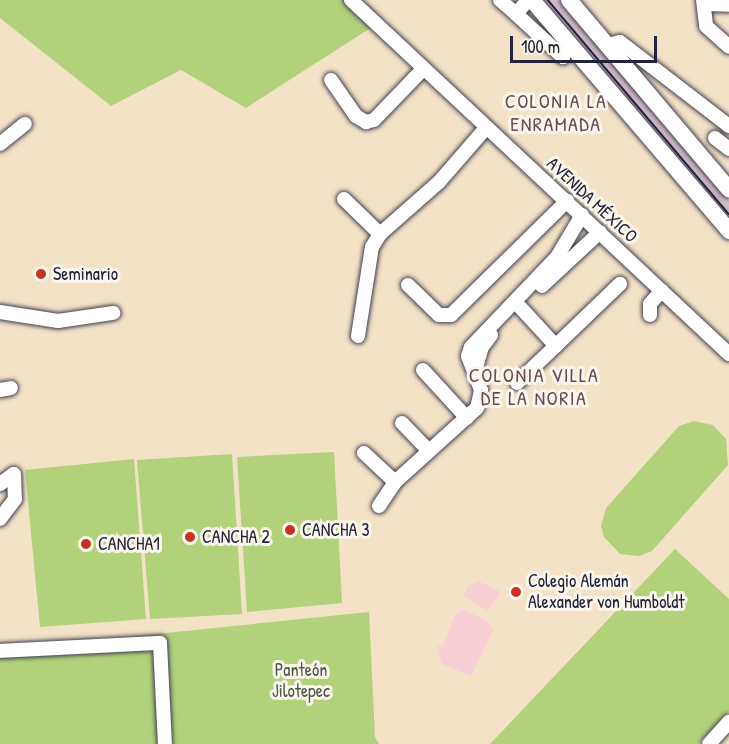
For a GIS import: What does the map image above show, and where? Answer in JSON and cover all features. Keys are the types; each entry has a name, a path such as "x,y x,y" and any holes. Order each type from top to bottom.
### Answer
{"main road":[{"path":"532,0 729,231"},
{"path":"569,0 729,189"}],"street":[{"name":"AVENIDA MÉXICO","path":"351,0 729,354"},
{"path":"500,0 563,57"},
{"path":"516,14 528,0"},
{"path":"729,5 704,2 706,26 729,47"},
{"path":"607,45 620,42 729,126"},
{"path":"331,80 356,116 366,122 374,120 423,69"},
{"path":"0,144 25,124"},
{"path":"358,336 372,247 380,234 439,182 486,128"},
{"path":"715,138 729,149"},
{"path":"344,199 380,234"},
{"path":"408,285 439,315 451,315 567,201"},
{"path":"561,261 582,215"},
{"path":"379,506 395,482 467,418 482,399 476,371 468,356 471,347 502,320 561,261 600,232"},
{"path":"517,383 620,284"},
{"path":"502,320 520,307 535,287"},
{"path":"650,315 650,304 662,290"},
{"path":"520,307 556,346"},
{"path":"0,312 58,321 113,313"},
{"path":"423,370 467,418"},
{"path":"402,423 429,451"},
{"path":"364,453 395,482"},
{"path":"0,484 14,474 15,499 0,519"},
{"path":"0,651 160,643 165,744"},
{"path":"709,744 729,722"}],"shaded area":[{"path":"543,0 559,0 729,201 729,219"},
{"path":"478,581 501,592 488,611 464,596 468,586"},
{"path":"463,609 489,622 493,631 471,676 442,664 437,647 444,644 455,614"}],"green space":[{"path":"0,0 350,0 372,27 246,108 181,70 111,106 0,18"},
{"path":"694,421 713,425 726,439 728,465 652,551 639,556 620,554 604,537 601,526 606,508 679,426"},
{"name":"CANCHA 3","path":"334,452 342,603 247,612 237,457"},
{"name":"CANCHA 2","path":"232,454 242,614 150,619 137,460"},
{"name":"CANCHA1","path":"134,459 146,619 40,627 25,470"},
{"path":"675,549 729,599 729,711 698,744 490,744"},
{"name":"Panteón Jilotepec","path":"369,612 375,737 379,744 0,744 0,650"}],"tram line":[{"path":"548,0 729,214"}],"place":[{"name":"Seminario","path":"41,274"},
{"name":"CANCHA 3","path":"290,530"},
{"name":"CANCHA 2","path":"190,537"},
{"name":"CANCHA1","path":"86,544"},
{"name":"Colegio Alemán Alexander von Humboldt","path":"516,592"}],"district":[{"name":"COLONIA LA ENRAMADA","path":"556,112"},
{"name":"COLONIA VILLA DE LA NORIA","path":"534,386"}]}
